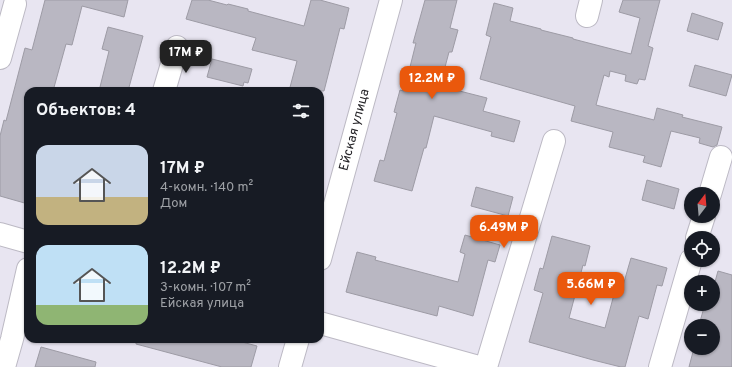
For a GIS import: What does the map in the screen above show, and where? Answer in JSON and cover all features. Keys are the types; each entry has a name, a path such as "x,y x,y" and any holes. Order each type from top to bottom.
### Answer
{"street":[{"name":"Ейская улица","path":"324,244 390,0"},
{"path":"0,58 15,4"},
{"path":"165,87 177,47"},
{"path":"486,367 554,141"},
{"path":"712,187 721,157"},
{"path":"0,234 24,241"},
{"path":"660,367 689,267"},
{"path":"4,367 24,286"},
{"path":"324,324 479,367"},
{"path":"290,367 297,343"}],"building":[{"path":"45,0 128,0 124,17 82,6 72,45 66,44 54,87 24,87 24,203 0,196 0,136 4,120 6,121 25,48 32,50"},
{"path":"192,0 208,0 228,4 304,26 311,0 320,0 349,8 344,29 340,28 324,91 324,87 290,87 297,61 252,50 256,38 186,19"},
{"path":"425,0 457,0 450,28 458,30 452,52 449,52 440,86 487,98 483,111 520,121 514,142 491,136 492,132 434,116 426,148 424,148 412,191 374,181 380,160 384,161 397,113 394,112 400,90 404,91 416,43 413,43"},
{"path":"623,0 660,0 648,46 653,48 645,80 639,79 637,84 625,81 626,75 610,71 609,77 604,75 596,105 654,120 657,108 683,115 682,117 722,127 717,145 713,147 699,143 700,138 671,131 661,167 643,162 645,156 609,147 613,132 571,121 575,106 480,79 491,37 486,35 494,3 513,8 510,21 631,54 640,18 619,12"},
{"path":"692,13 723,23 718,40 687,31"},
{"path":"108,27 143,36 129,87 100,87 109,51 102,49"},
{"path":"212,59 252,69 248,83 244,82 243,86 207,77"},
{"path":"695,65 732,75 726,96 689,86"},
{"path":"647,180 679,189 674,209 642,200"},
{"path":"476,187 513,197 508,216 471,206"},
{"path":"465,235 500,245 495,262 488,260 473,316 439,306 437,316 346,292 357,252 376,257 375,260 458,282 465,254 460,252"},
{"path":"552,236 590,246 585,266 583,265 569,318 605,328 616,287 622,289 631,258 667,268 662,286 657,285 648,319 639,316 625,367 593,360 529,342 543,293 534,290 540,268 543,269"},
{"path":"718,271 732,275 732,367 689,367 692,355 720,355 720,319 701,319 703,311 720,311 720,275 717,275"},
{"path":"246,343 257,346 251,367 222,367 136,344"},
{"path":"41,347 96,362 95,367 35,367"}]}
